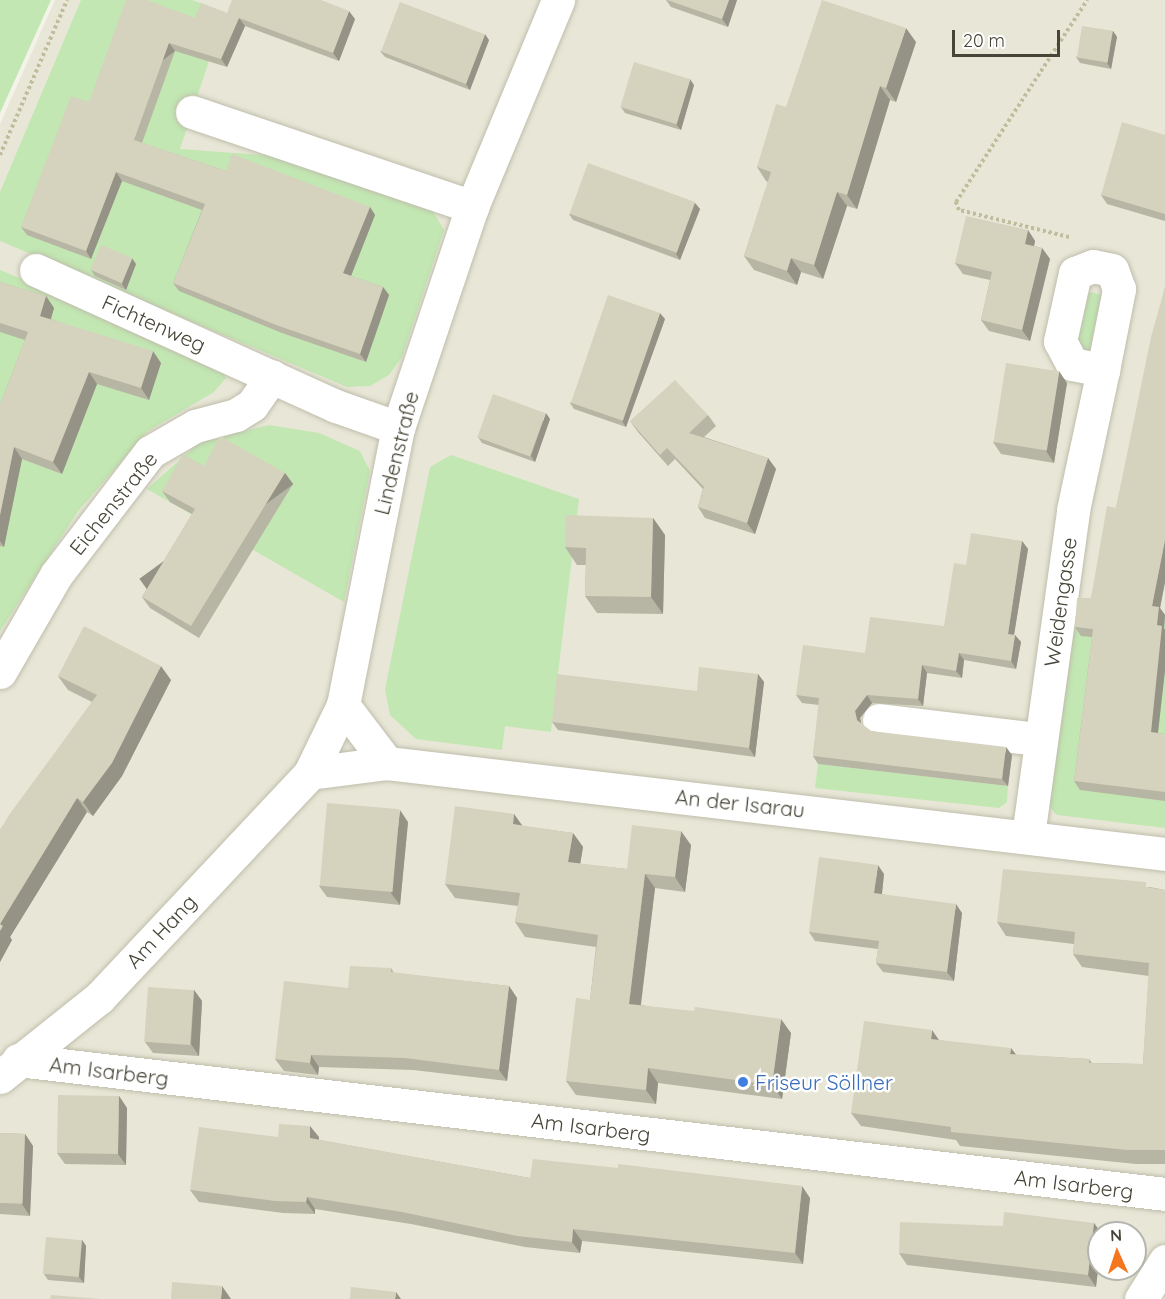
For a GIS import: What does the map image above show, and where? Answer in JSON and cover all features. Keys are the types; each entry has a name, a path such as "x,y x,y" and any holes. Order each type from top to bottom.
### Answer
{"street":[{"name":"Lindenstraße","path":"343,705 398,428 472,207 558,0"},
{"path":"192,112 472,207"},
{"path":"1093,266 1076,273 1060,341 1072,364 1102,370"},
{"name":"Weidengasse","path":"1028,836 1039,739 1074,510 1119,290 1112,270 1093,266"},
{"name":"Fichtenweg","path":"36,270 272,376"},
{"path":"272,376 336,406 398,428"},
{"name":"Eichenstraße","path":"0,672 56,575 150,452 195,426 236,415 252,405 272,376"},
{"path":"310,773 387,763 343,705"},
{"name":"Am Hang","path":"9,1069 99,998 310,773 343,705"},
{"path":"879,720 1039,739"},
{"name":"An der Isarau","path":"387,763 1028,836 1165,854"},
{"name":"Am Isarberg","path":"9,1069 1165,1194"},
{"path":"1141,1299 1165,1261"}],"path":[{"path":"0,155 67,0"},
{"path":"1087,0 956,202 959,210 1068,237 1093,266"}],"shaded area":[{"path":"55,0 1165,0 1165,1247 1147,1277 1147,1221 1087,1221 1087,1281 1145,1281 1134,1299 0,1299 0,124"}],"green space":[{"path":"0,0 51,0 0,113"},
{"path":"81,0 192,0 225,12 180,149 275,156 432,210 444,230 402,357 389,375 370,386 347,387 0,241 0,192"},
{"path":"0,270 217,361 226,378 214,392 148,431 78,511 0,631"},
{"path":"1091,292 1102,295 1094,352 1079,353 1074,334 1085,297"},
{"path":"269,425 319,433 360,451 370,471 344,602 147,489 200,442"},
{"path":"451,455 579,499 551,732 505,726 502,750 416,739 390,715 385,689 430,467"},
{"path":"1072,601 1165,614 1165,828 1057,815 1048,805"},
{"path":"818,764 1008,786 1007,802 999,808 815,788"}],"building":[{"path":"126,0 147,0 195,18 201,3 227,13 232,0 321,0 349,11 333,53 239,18 221,59 169,43 134,140 226,171 232,154 370,207 343,273 383,287 360,354 276,325 173,283 205,204 116,172 86,251 21,227 71,96 89,102"},
{"path":"667,0 729,0 722,19"},
{"path":"822,0 906,28 886,88 880,86 847,195 837,192 814,265 791,258 787,271 744,256 771,172 757,167 776,104 786,107"},
{"path":"400,2 485,35 466,84 381,51"},
{"path":"1082,26 1113,31 1108,62 1077,58"},
{"path":"634,62 690,79 677,124 620,107"},
{"path":"1122,122 1165,135 1165,214 1101,195"},
{"path":"588,163 695,202 677,253 570,214"},
{"path":"966,216 1028,230 1025,244 1042,248 1022,330 981,320 992,272 955,263"},
{"path":"101,245 132,258 122,283 90,270"},
{"path":"0,282 46,296 40,316 153,351 141,388 89,372 53,462 14,447 0,515 0,404 28,332 0,323"},
{"path":"1165,287 1165,540 1152,606 1159,607 1157,625 1162,626 1151,732 1165,734 1165,792 1074,781 1093,629 1075,627 1077,598 1091,598 1107,506 1116,508 1151,337"},
{"path":"608,295 660,313 623,421 571,403"},
{"path":"1006,363 1059,371 1047,450 993,442"},
{"path":"675,380 708,415 689,433 768,458 747,523 698,507 704,487 667,448 660,455 630,421"},
{"path":"493,394 546,413 530,456 477,437"},
{"path":"220,436 285,473 191,626 142,597 195,509 162,491 183,454 204,466"},
{"path":"566,515 653,518 651,597 585,596 586,548 565,547"},
{"path":"971,533 1022,541 1008,634 1015,635 1011,661 959,653 956,671 922,665 918,699 867,695 855,711 857,720 871,731 1006,747 1002,779 813,756 819,698 796,695 803,645 865,653 870,617 944,626 954,563 966,565"},
{"path":"84,626 161,666 112,763 83,802 77,798 0,924 0,830 97,695 58,676"},
{"path":"699,667 758,674 749,748 552,722 557,674 697,691"},
{"path":"327,803 400,809 392,892 320,886"},
{"path":"455,806 514,814 513,824 573,833 568,862 627,869 632,825 681,831 675,877 645,874 629,1004 694,1011 695,1007 781,1019 772,1085 648,1068 646,1090 566,1081 576,998 590,1000 598,935 515,922 520,893 445,884"},
{"path":"819,857 878,865 874,893 956,904 947,972 876,963 879,941 809,932"},
{"path":"1003,869 1146,882 1146,887 1165,890 1165,1150 1127,1150 951,1132 951,1127 851,1113 864,1021 932,1030 931,1039 1011,1048 1010,1054 1089,1059 1089,1063 1143,1064 1149,963 1073,954 1075,932 997,922"},
{"path":"350,966 391,968 391,972 509,986 499,1070 405,1058 311,1055 310,1063 275,1059 284,981 348,988"},
{"path":"148,987 194,990 190,1045 144,1042"},
{"path":"58,1095 119,1096 118,1154 57,1153"},
{"path":"279,1124 310,1126 310,1138 530,1178 533,1159 618,1168 618,1164 802,1186 795,1253 573,1229 572,1242 517,1236 402,1212 307,1197 306,1202 275,1201 190,1190 199,1127 278,1137"},
{"path":"0,1133 25,1134 23,1204 0,1203"},
{"path":"1004,1212 1087,1222 1087,1275 899,1253 900,1222 1003,1226"},
{"path":"46,1237 82,1240 79,1277 43,1274"},
{"path":"172,1282 222,1286 221,1299 171,1299"},
{"path":"351,1287 396,1292 395,1299 350,1299"},
{"path":"51,1295 101,1299 50,1299"}],"place":[{"name":"Friseur Söllner","path":"743,1082"}]}
